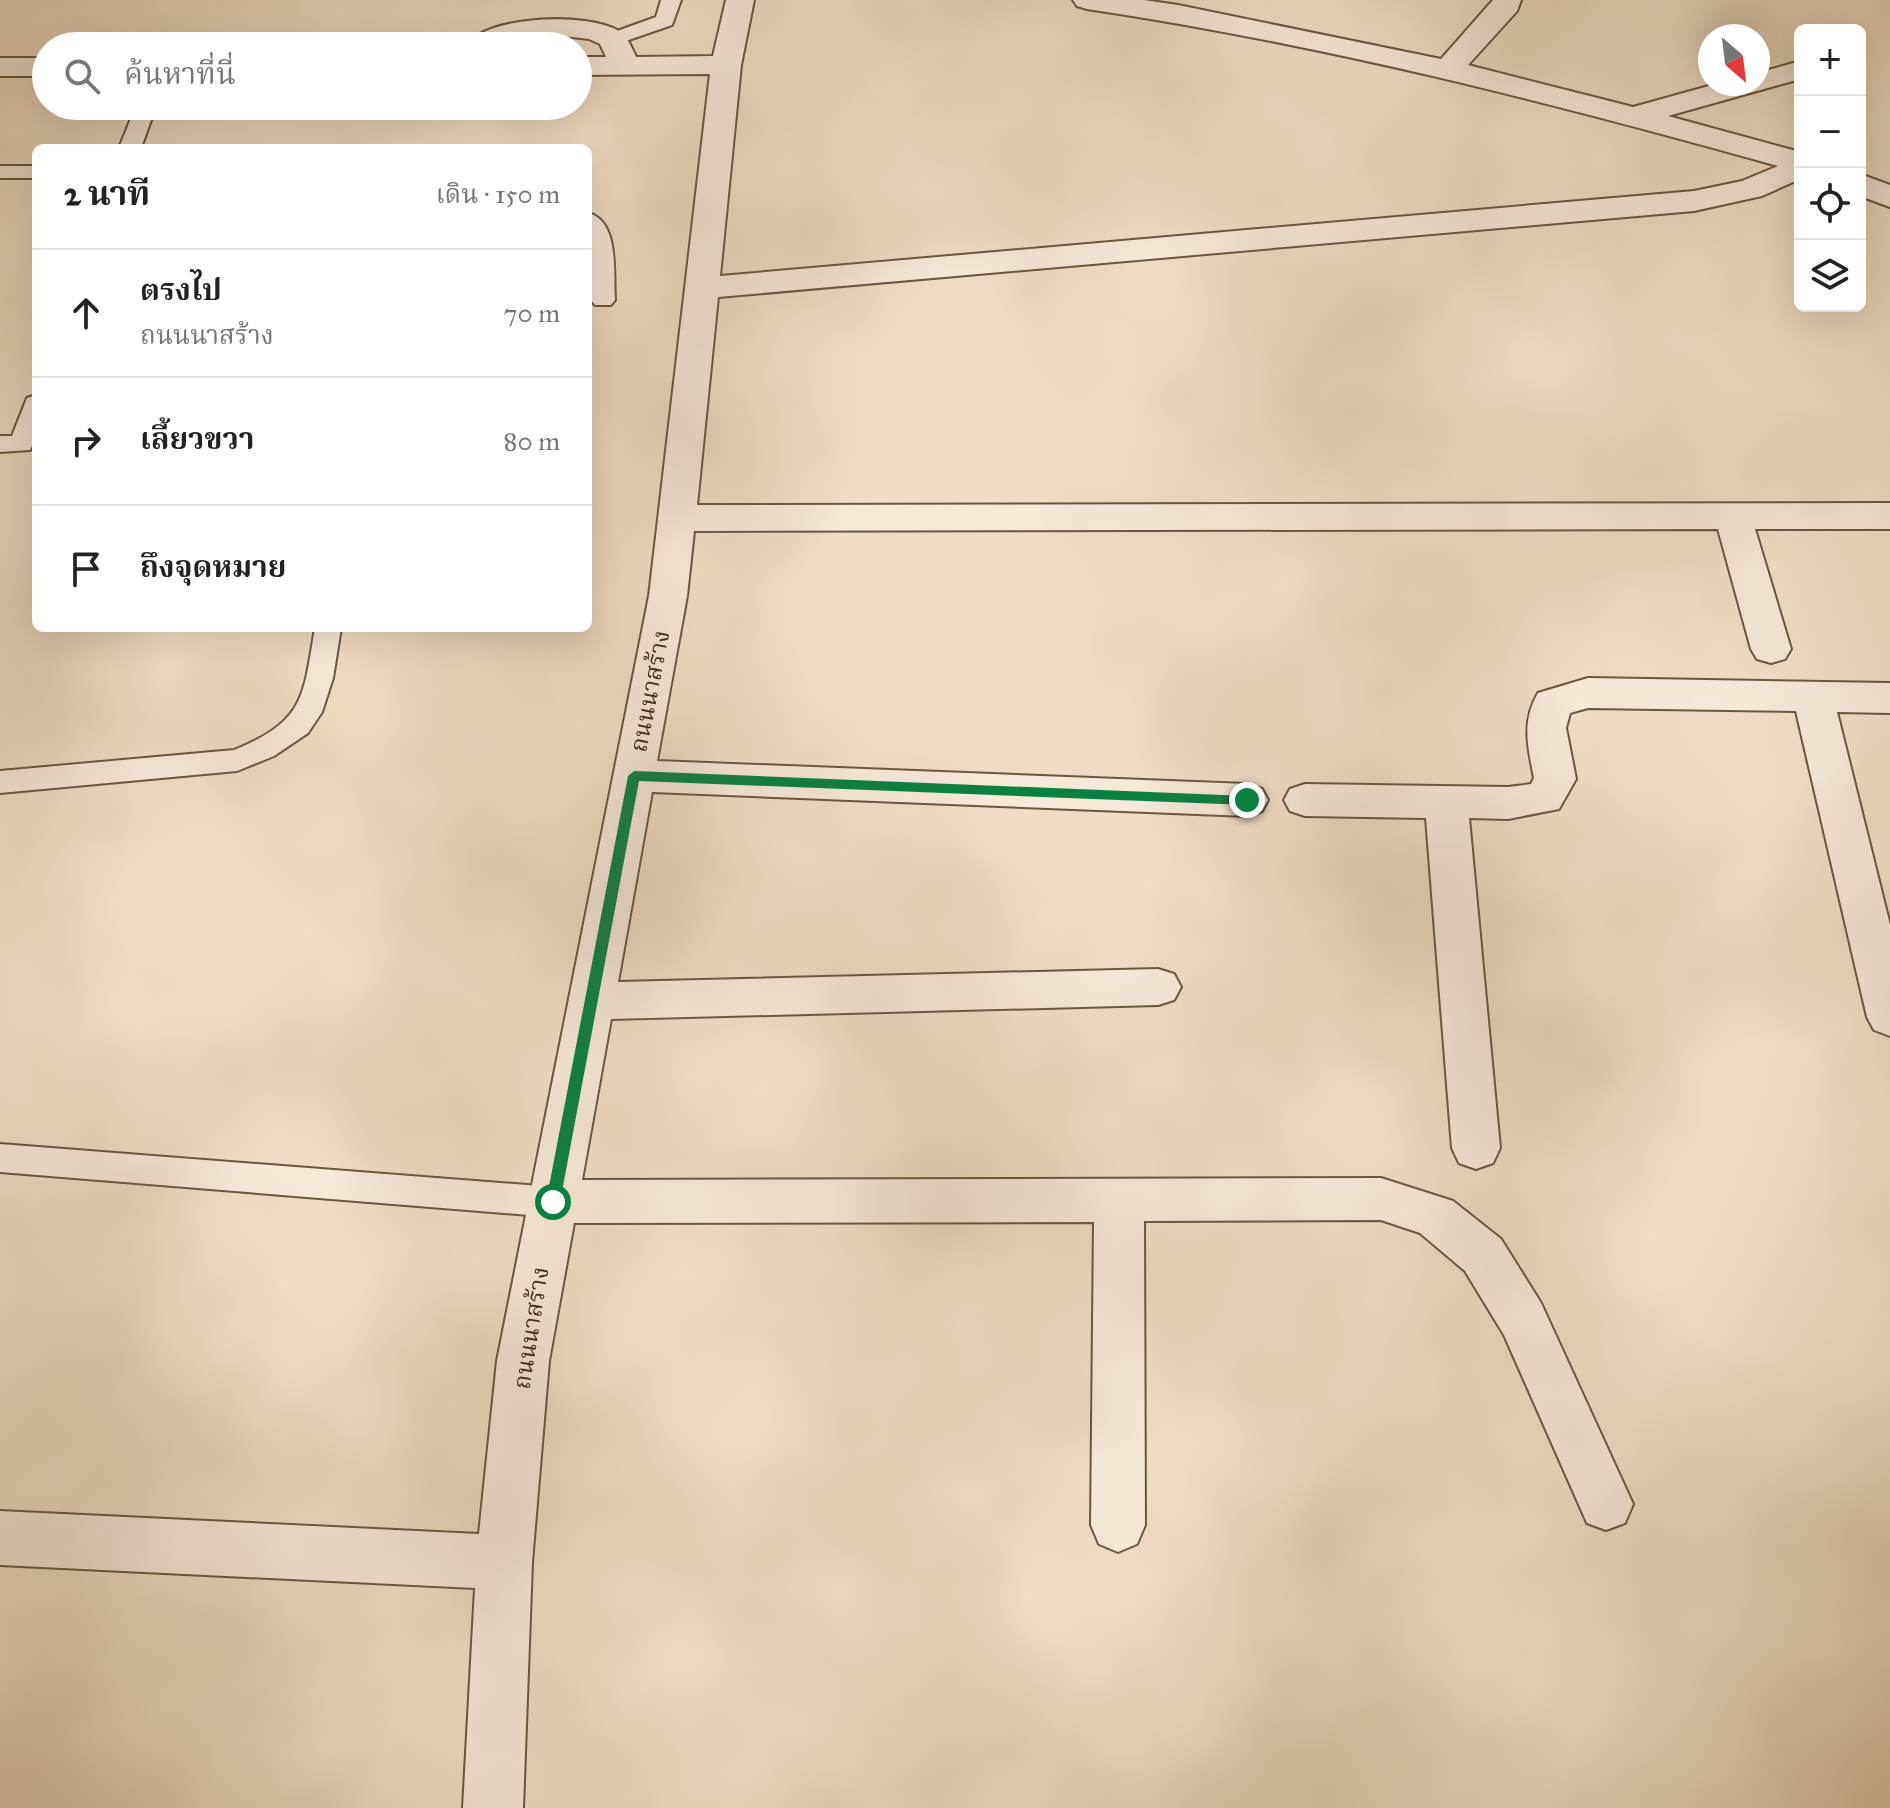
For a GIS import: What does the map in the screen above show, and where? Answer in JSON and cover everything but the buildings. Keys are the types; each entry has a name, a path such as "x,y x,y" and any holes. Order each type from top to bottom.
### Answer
{"street":[{"name":"ถนนนาสร้าง","path":"493,1808 504,1562 523,1361 668,596 726,65 740,0"},
{"path":"1087,0 1286,31 1634,116 1794,160"},
{"path":"1448,69 1507,5 1507,0"},
{"path":"514,32 571,28 599,32 619,52"},
{"path":"592,61 619,52 726,65"},
{"path":"0,67 32,67"},
{"path":"1770,79 1794,72"},
{"path":"1634,116 1706,96"},
{"path":"702,288 1694,201 1751,189 1794,171"},
{"path":"1733,516 1771,649"},
{"path":"677,518 1890,516"},
{"path":"1305,800 1508,803 1544,798 1555,779 1545,728 1552,703 1588,693 1890,698"},
{"path":"1813,696 1890,1017"},
{"path":"634,776 1247,800"},
{"path":"1446,801 1476,1148"},
{"path":"591,1001 1158,987"},
{"path":"553,1202 1381,1199 1436,1216 1483,1255 1523,1320 1606,1504"},
{"path":"1118,1525 1119,1200"},
{"path":"0,1538 504,1562"}],"lane":[{"path":"619,52 665,21 671,0"},
{"path":"132,144 141,120"},
{"path":"0,172 32,172"},
{"path":"592,225 600,236 603,300"},
{"path":"19,444 32,413"},
{"path":"0,782 237,760 274,747 297,729 315,701 327,632"},
{"path":"0,1158 553,1202"}],"route":[{"path":"553,1202 634,776 1247,800"}]}
